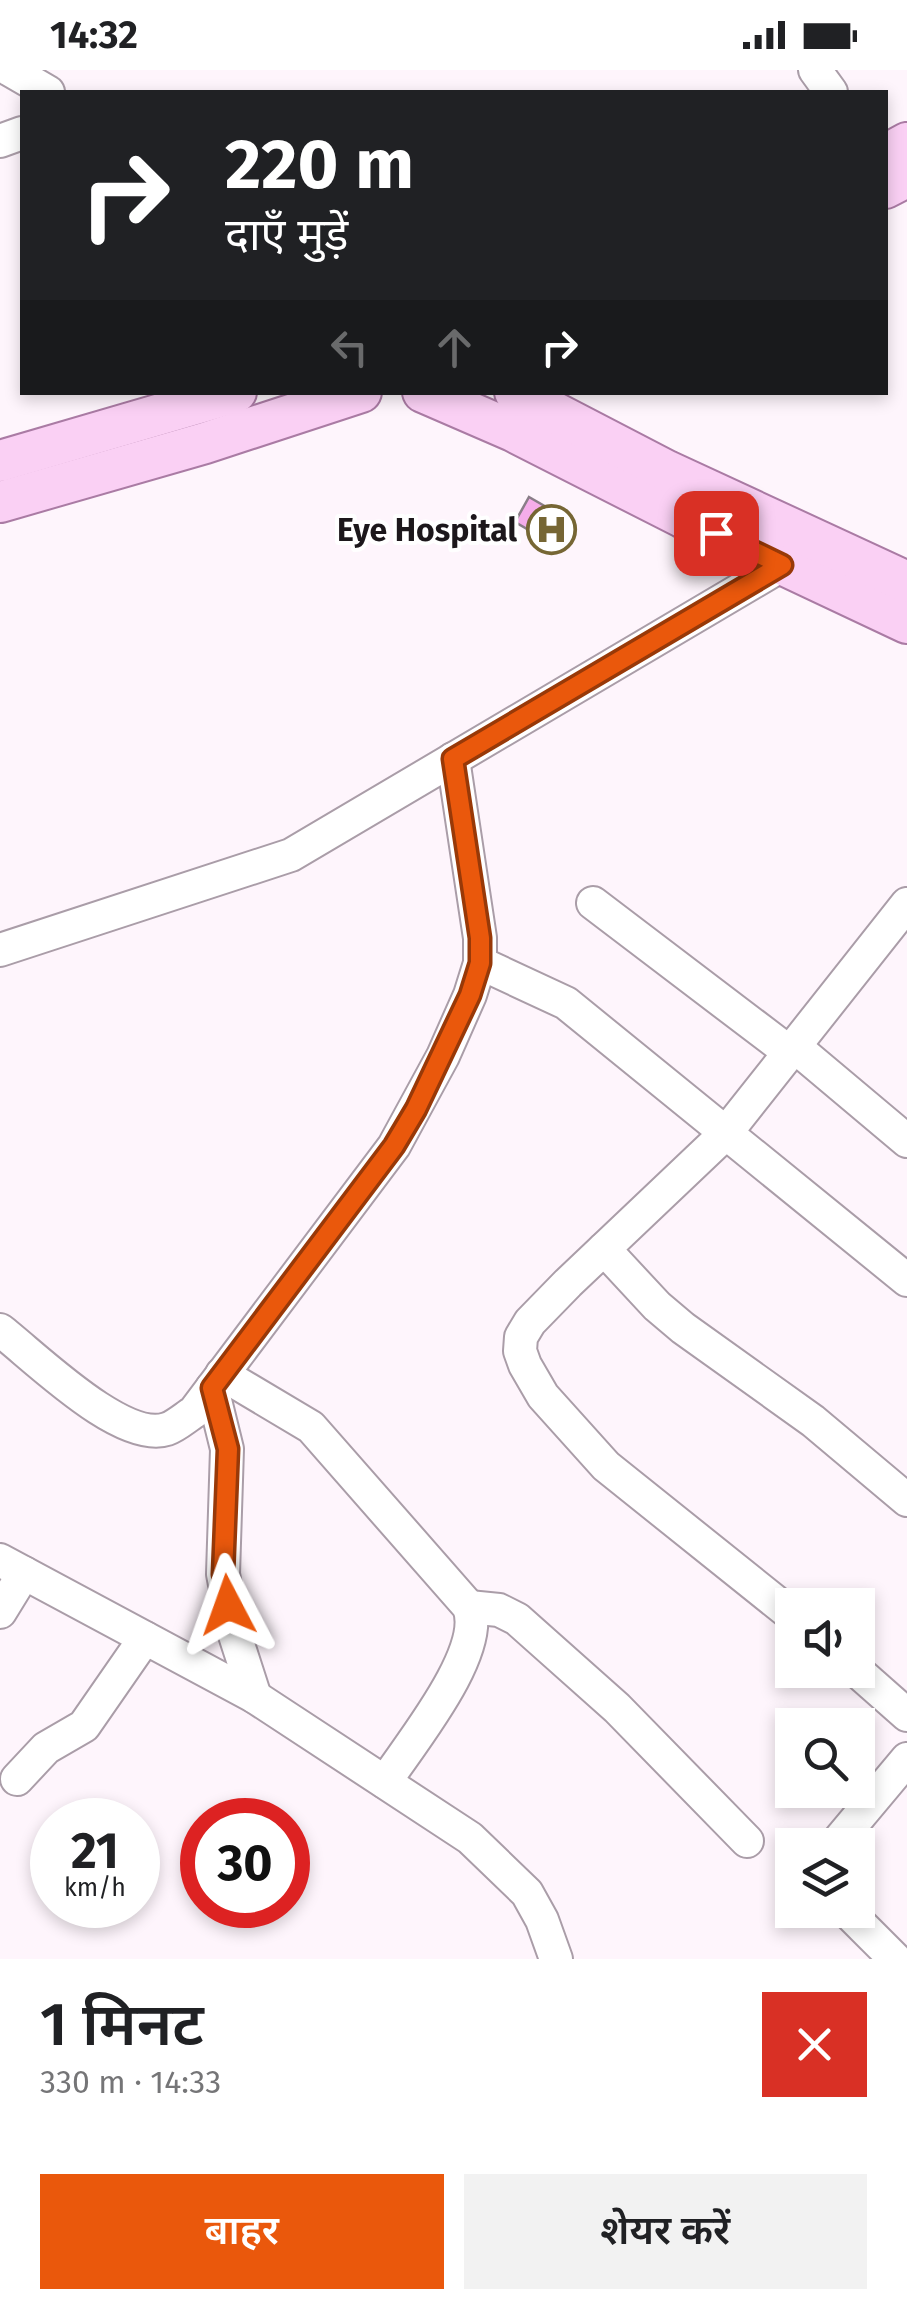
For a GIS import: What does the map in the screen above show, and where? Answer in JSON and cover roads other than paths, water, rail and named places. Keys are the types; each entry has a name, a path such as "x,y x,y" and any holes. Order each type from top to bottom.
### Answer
{"main road":[{"path":"896,180 907,143"},
{"path":"0,461 226,395"},
{"path":"0,502 206,443 352,395"},
{"path":"432,395 907,623"},
{"path":"521,395 666,471 907,582"}],"street":[{"path":"10,70 45,90"},
{"path":"815,70 830,90"},
{"path":"0,950 291,855 782,565"},
{"path":"0,1330 113,1419 140,1429 166,1430 194,1412 394,1146 443,1056 480,963 480,938 453,759"},
{"path":"592,902 792,1049 907,1141"},
{"path":"775,1600 606,1466 543,1396 525,1365 521,1337 530,1322 724,1134 907,904"},
{"path":"480,963 566,1003 907,1280"},
{"path":"604,1250 657,1306 813,1421 907,1500"},
{"path":"217,1381 311,1427 470,1608 474,1618 464,1658 385,1782"},
{"path":"217,1381 228,1449 223,1574 234,1632 255,1698"},
{"path":"0,1612 12,1567 255,1698 470,1838 498,1862 527,1893 556,1959"},
{"path":"470,1608 499,1610 517,1619 618,1708 747,1841"},
{"path":"17,1779 46,1748 84,1726 144,1638"},
{"path":"875,1687 907,1715"},
{"path":"849,1828 907,1759"},
{"path":"864,1928 895,1959"}],"place":[{"name":"Eye Hospital","path":"552,530"}]}
